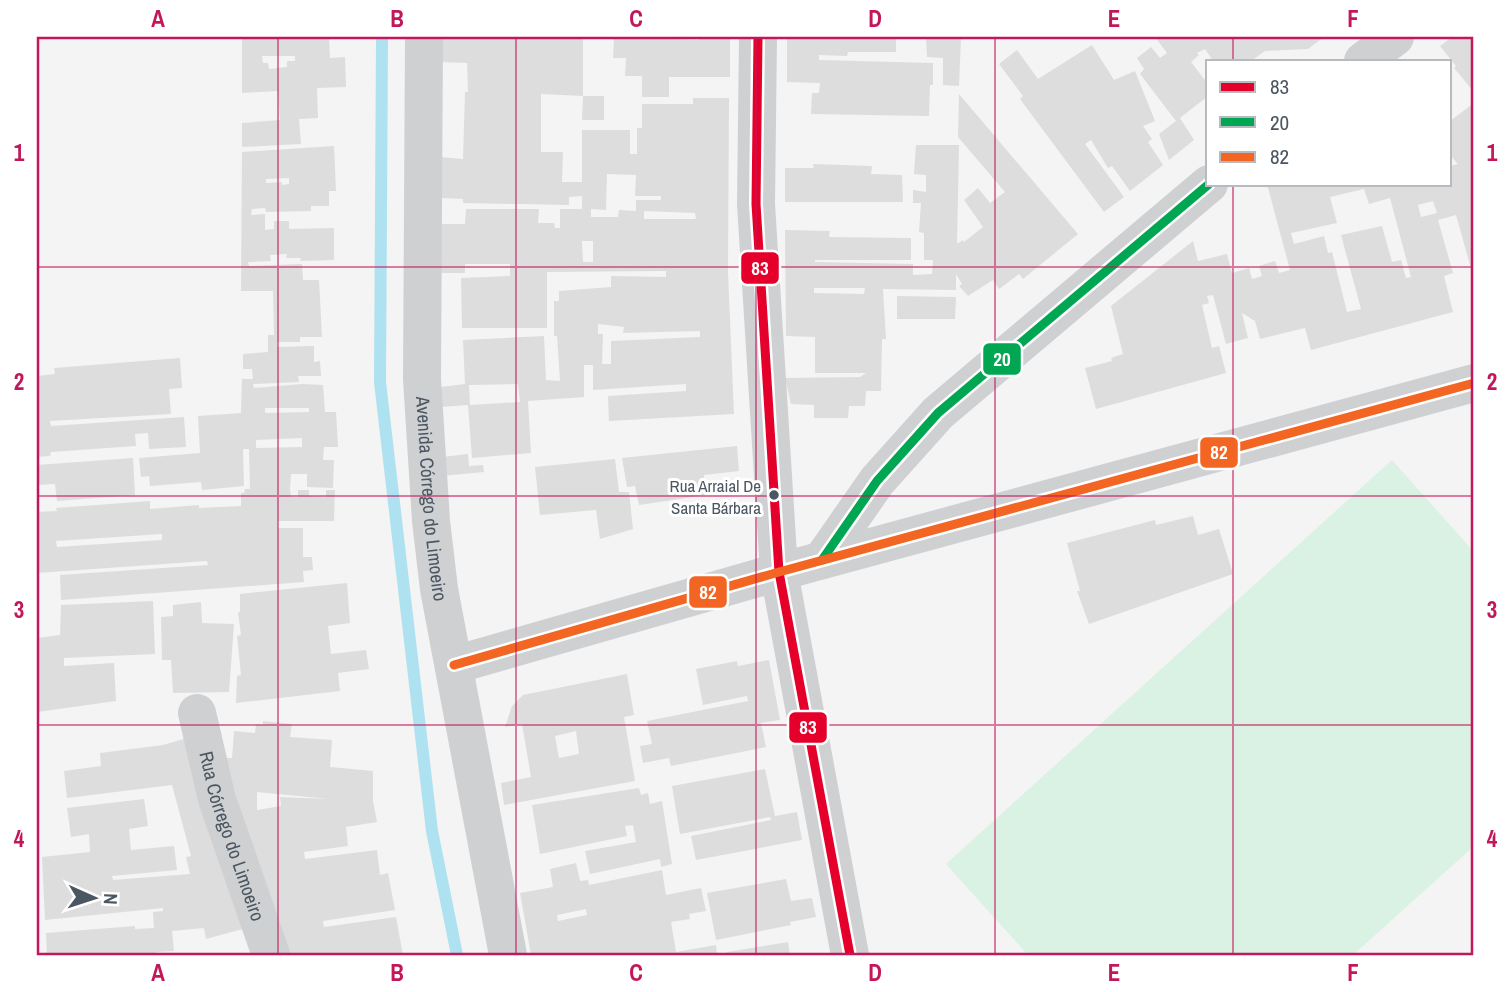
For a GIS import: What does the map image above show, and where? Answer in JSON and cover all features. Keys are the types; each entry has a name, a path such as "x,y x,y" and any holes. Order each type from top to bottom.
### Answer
{"street":[{"name":"Avenida Córrego do Limoeiro","path":"424,37 422,379 430,521 439,589 508,955"},
{"path":"758,37 756,204 779,572 850,955"},
{"path":"1364,60 1395,37"},
{"path":"822,560 877,481 938,413 1207,186"},
{"path":"454,665 822,560 1474,383"},
{"name":"Rua Córrego do Limoeiro","path":"197,713 217,799 271,955"}],"green space":[{"path":"1392,460 1474,552 1474,846 1353,955 1028,955 946,864"}],"building":[{"path":"242,37 329,37 330,58 345,57 346,87 317,88 318,118 299,119 301,144 242,147 242,123 280,120 278,91 242,93","holes":["262,56 295,56 295,61 287,61 287,67 269,69 268,63 263,63"]},
{"path":"440,37 583,37 583,96 541,94 541,152 563,152 562,182 582,182 582,130 630,130 630,154 637,154 637,128 642,128 642,104 693,104 693,98 729,98 728,272 734,414 609,421 608,396 686,391 686,384 593,390 593,365 584,365 584,397 528,401 531,453 472,458 468,405 441,407 441,387 465,384 463,340 544,336 546,380 560,381 557,336 554,336 554,301 559,301 559,291 611,287 611,276 666,277 666,271 547,272 547,328 462,328 461,278 510,276 510,264 465,264 465,273 440,273 440,224 465,224 466,209 539,209 538,223 554,223 555,228 560,228 560,209 582,209 582,196 569,197 569,205 463,203 463,199 440,198 440,157 463,159 465,92 468,92 467,63 440,62","holes":["607,174 636,175 635,196 661,196 661,200 636,200 636,211 619,210 618,217 591,217 591,209 606,210","644,211 695,213 696,219 644,219","582,241 593,241 593,262 583,262","598,324 624,327 623,333 700,331 700,337 611,341 611,364 602,364 603,334 598,334","518,384 520,402 470,405 469,385"]},
{"path":"699,37 730,37 730,77 669,77 669,97 642,97 642,76 625,76 626,58 613,58 614,38 699,40"},
{"path":"787,37 896,37 896,52 819,55 819,60 933,63 929,116 811,114 812,93 819,93 820,83 787,82"},
{"path":"926,37 961,37 959,86 943,85 943,58 927,57"},
{"path":"1155,37 1324,37 1308,49 1265,51 1252,60 1212,60 1205,49 1197,53 1199,55 1191,62 1206,81 1206,98 1180,118 1194,140 1169,160 1159,134 1176,121 1140,74 1144,69 1137,58 1151,47 1160,58 1167,53"},
{"path":"1452,37 1474,37 1474,92 1454,68 1456,66 1440,46"},
{"path":"1092,45 1114,80 1135,71 1155,121 1143,126 1152,139 1148,142 1163,165 1130,191 1112,166 1108,168 1091,140 1085,144 1124,197 1104,212 1020,99 1023,96 999,64 1017,50 1038,79"},
{"path":"959,94 1078,234 1023,279 1019,274 999,289 993,280 968,296 959,286 962,284 956,274 956,290 883,289 886,339 882,339 881,391 866,391 865,406 849,406 848,418 814,418 814,405 791,404 785,378 860,377 866,373 815,373 815,337 786,336 785,230 830,231 829,237 911,238 911,260 815,262 913,264 913,275 932,274 933,260 924,260 924,233 919,232 921,203 913,203 913,190 926,192 926,175 914,174 916,145 959,145 957,244 963,240 964,242 983,227 964,200 978,188 990,203 1005,192 958,137","holes":["814,288 865,288 864,294 814,293"]},
{"path":"583,96 604,96 604,120 582,120"},
{"path":"1474,103 1474,279 1456,215 1438,220 1453,273 1444,276 1453,312 1311,350 1305,328 1260,339 1255,321 1242,313 1248,338 1226,344 1213,295 1207,296 1209,303 1202,305 1212,348 1219,346 1226,373 1096,409 1085,368 1112,361 1111,358 1123,354 1111,306 1193,241 1198,261 1227,254 1232,273 1249,268 1252,279 1262,276 1259,266 1275,261 1279,273 1290,270 1268,186 1452,186 1452,166 1458,164 1452,157 1452,120","holes":["1364,189 1369,204 1390,198 1411,277 1406,278 1401,260 1392,262 1382,226 1341,235 1361,309 1347,312 1332,252 1328,253 1324,236 1294,244 1291,233 1337,223 1330,197","1433,201 1437,213 1421,217 1418,205"]},
{"path":"334,146 336,191 329,191 329,206 311,206 311,211 266,212 265,208 252,209 251,215 265,214 265,230 274,229 274,221 289,221 289,229 334,228 334,260 300,261 301,258 286,258 287,254 270,255 271,261 248,262 249,266 302,264 303,280 319,280 322,337 300,337 300,342 277,342 277,347 314,346 314,362 320,361 321,376 298,376 299,382 253,384 254,388 323,385 325,412 336,412 338,447 324,447 323,460 334,460 333,488 307,487 307,474 291,474 290,489 291,497 298,497 298,490 309,490 309,496 326,497 326,490 335,490 334,521 278,521 278,528 303,528 303,557 312,557 313,570 303,571 304,582 61,600 60,575 208,565 207,561 37,573 37,512 57,511 56,508 150,501 150,509 199,505 199,508 241,506 241,493 250,489 249,449 243,449 244,486 202,490 201,482 150,486 149,476 141,477 139,458 200,453 198,416 241,413 242,379 253,379 252,369 243,369 243,354 268,352 268,335 274,335 273,291 241,291 242,152","holes":["289,178 289,184 266,183 266,179","265,408 309,408 309,412 265,413","302,438 302,447 256,448 256,440","162,534 162,540 57,547 56,541"]},
{"path":"813,164 872,166 871,174 902,175 903,202 785,202 785,168 814,168"},
{"path":"897,296 956,297 955,319 897,319"},
{"path":"180,358 182,388 169,389 171,414 50,421 51,426 184,417 186,447 149,449 148,433 135,434 136,446 51,452 50,456 37,457 37,376 55,374 54,368"},
{"path":"737,446 739,471 704,475 706,495 639,505 635,486 627,487 622,458"},
{"path":"468,454 469,466 483,465 484,472 441,476 442,457"},
{"path":"133,458 135,495 57,501 55,484 37,485 37,465"},
{"path":"615,459 619,492 629,492 633,529 600,539 596,510 540,515 535,467"},
{"path":"1193,516 1198,535 1219,529 1233,574 1089,624 1077,591 1080,591 1067,543 1155,520 1156,525"},
{"path":"347,583 350,623 328,626 331,654 366,650 369,669 338,673 340,691 236,703 237,676 241,675 237,636 241,635 238,612 240,594"},
{"path":"153,601 155,654 64,658 64,666 114,663 116,701 37,712 37,638 60,635 61,605"},
{"path":"201,602 202,623 234,624 229,692 173,693 171,660 162,660 161,617 173,616 173,605"},
{"path":"769,660 780,720 761,723 766,747 671,766 669,758 643,763 640,746 652,744 647,721 748,701 747,696 703,705 696,669 737,661 738,666"},
{"path":"627,674 634,715 624,717 635,781 504,805 501,783 531,777 522,724 505,727 512,706 523,695","holes":["576,731 579,754 559,758 555,736"]},
{"path":"263,721 292,724 290,737 332,740 330,767 373,771 373,801 377,822 346,827 348,846 304,852 305,859 377,850 380,875 388,873 395,910 323,921 324,927 396,917 403,955 278,955 226,758 232,758 234,731 255,733 256,724 263,725","holes":["257,792 329,799 280,797 281,806 257,810"]},
{"path":"184,739 243,929 206,939 204,928 172,931 174,951 156,952 156,955 47,955 46,933 135,926 135,929 154,928 153,912 163,911 163,908 45,920 42,857 90,852 89,834 71,837 67,808 144,799 148,826 129,829 131,850 174,846 177,870 112,876 113,880 190,874 186,857 191,856 172,785 67,798 64,771 101,766 100,753 163,745"},
{"path":"765,769 775,816 797,812 802,840 696,860 691,836 771,820 770,817 680,834 672,786"},
{"path":"639,788 641,795 648,793 650,804 662,801 672,864 661,867 660,859 590,874 585,851 636,842 633,825 625,826 627,836 540,854 532,805"},
{"path":"576,863 580,881 588,880 589,885 662,870 666,895 701,888 706,911 689,914 690,919 671,922 676,952 716,945 717,955 531,955 520,893 553,887 550,869","holes":["586,909 587,915 558,921 557,915"]},
{"path":"786,879 791,901 812,898 816,917 790,922 791,925 716,940 707,893"},
{"path":"788,942 790,955 727,955 727,952"}],"waterway":[{"path":"382,37 380,382 432,831 457,955"}],"transit line":[{"name":"83","path":"758,37 756,204 779,572 850,955"},
{"name":"20","path":"822,560 877,481 938,413 1207,186"},
{"name":"82","path":"454,665 779,572 1474,383"}],"place":[{"name":"Rua Arraial De Santa Bárbara","path":"774,495"}]}
